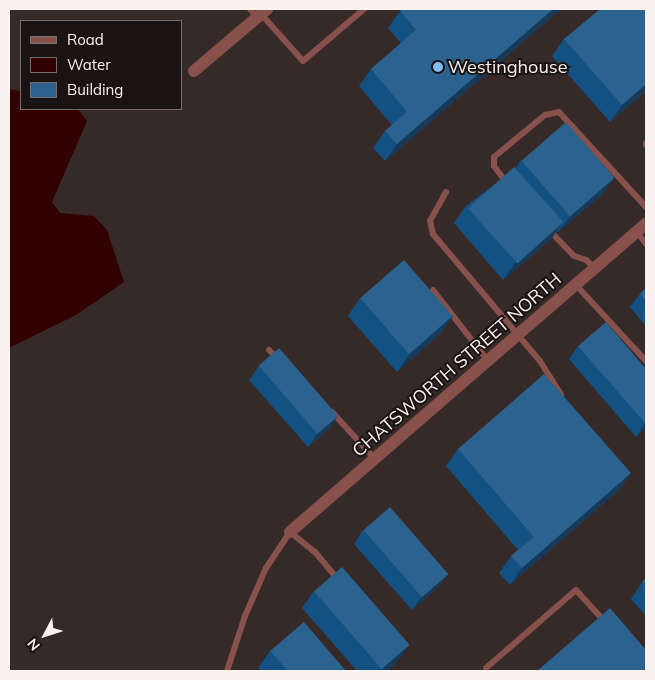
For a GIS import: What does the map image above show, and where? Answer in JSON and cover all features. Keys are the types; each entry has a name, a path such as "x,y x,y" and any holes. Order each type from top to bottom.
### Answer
{"street":[{"path":"194,71 259,12"},
{"name":"CHATSWORTH STREET NORTH","path":"290,532 642,228"}],"lane":[{"path":"259,12 303,61 364,9"},
{"path":"512,190 494,166 494,157 545,115 560,112 646,207"},
{"path":"446,192 430,221 433,234 516,337 540,361 564,400"},
{"path":"543,224 574,256 586,260 595,268"},
{"path":"642,228 646,244"},
{"path":"576,285 646,361"},
{"path":"434,290 488,361"},
{"path":"269,350 283,364"},
{"path":"323,404 375,459"},
{"path":"227,671 245,616 266,568 290,532 315,552 346,588"},
{"path":"486,668 576,590 614,633"}],"water":[{"path":"9,89 20,91 20,110 79,110 87,121 52,202 60,213 94,216 107,230 124,282 76,315 9,348"}],"building":[{"name":"Westinghouse","path":"403,9 553,9 397,144 385,131 407,112 371,69 416,30 400,11"},
{"path":"600,9 646,9 646,84 622,105 564,39"},
{"path":"566,122 615,178 570,217 521,161"},
{"path":"514,167 564,222 517,263 468,208"},
{"path":"404,260 453,316 409,354 360,298"},
{"path":"646,288 646,301 640,294"},
{"path":"606,322 646,369 645,423 578,346"},
{"path":"279,348 338,416 318,434 259,366"},
{"path":"544,374 631,473 522,568 511,556 534,537 458,449"},
{"path":"390,507 448,574 422,597 364,530"},
{"path":"342,567 410,645 382,669 314,591"},
{"path":"610,608 646,650 646,668 642,671 537,671"},
{"path":"304,622 346,671 288,671 270,651"}],"place":[{"name":"Westinghouse","path":"438,67"}]}
